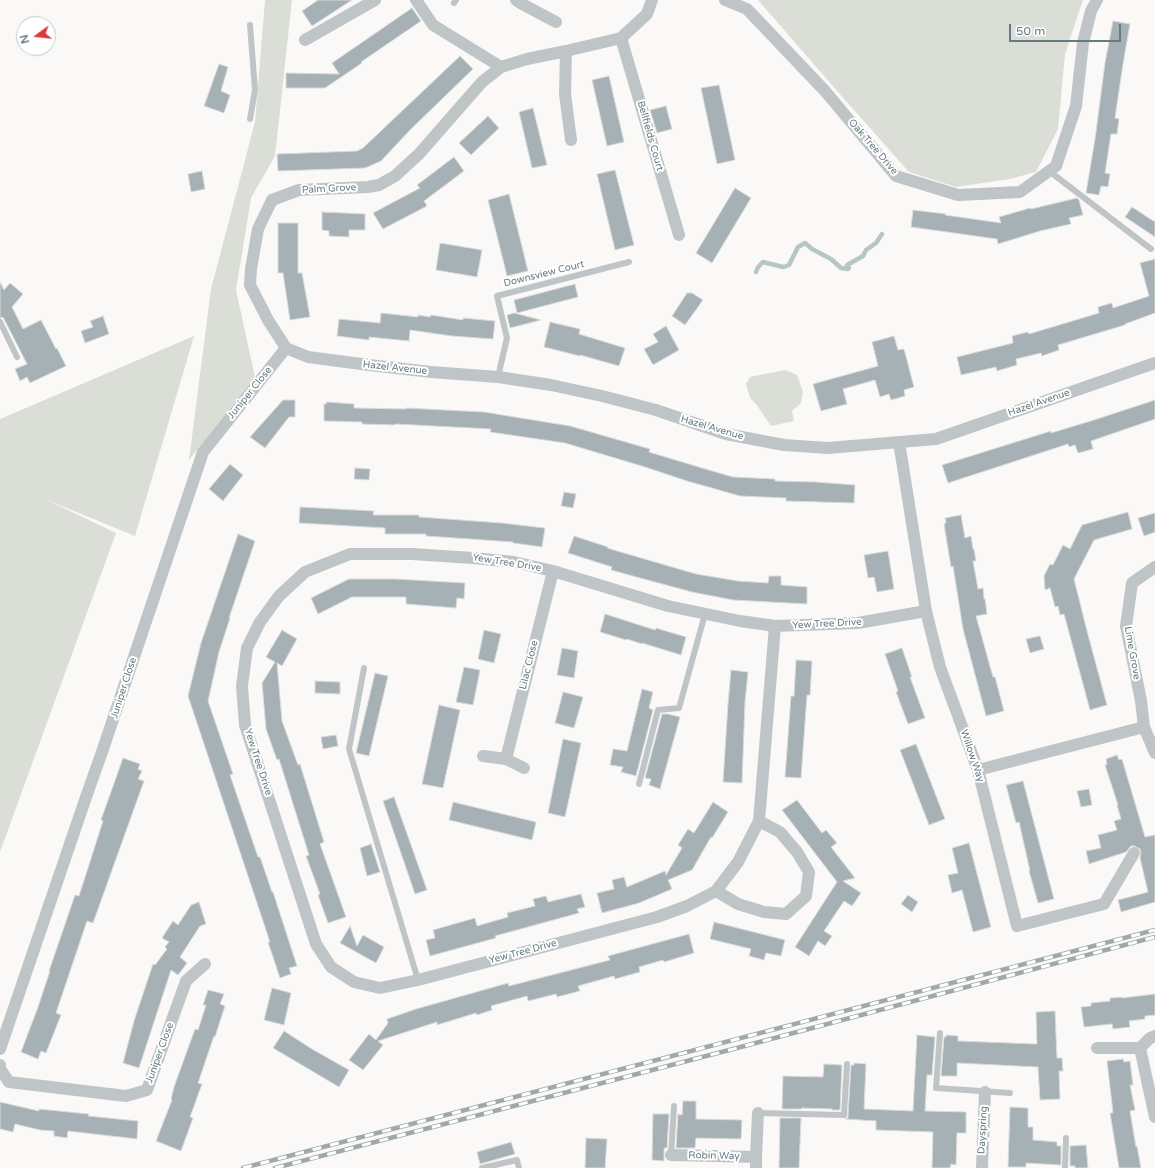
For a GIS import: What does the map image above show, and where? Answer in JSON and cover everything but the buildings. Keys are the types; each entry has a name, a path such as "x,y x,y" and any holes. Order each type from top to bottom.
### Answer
{"street":[{"path":"305,40 375,0"},
{"path":"416,0 433,25 501,67"},
{"path":"516,0 556,22"},
{"name":"Palm Grove","path":"286,348 268,320 250,285 251,269 258,229 272,200 299,190 368,187 379,185 395,176 419,154 482,82 501,67 527,59 621,38 647,14 652,0"},
{"name":"Oak Tree Drive","path":"725,0 747,9 825,91 896,176 958,195 1020,192 1056,166 1076,106 1083,43 1092,11 1097,0"},
{"name":"Bellfields Court","path":"621,38 679,235"},
{"path":"566,51 566,94 571,140"},
{"name":"Hazel Avenue","path":"286,348 308,357 431,372 498,377 551,385 656,410 726,434 784,446 828,448 936,439 1155,363"},
{"name":"Juniper Close","path":"0,1049 82,808 104,749 203,452 286,348"},
{"name":"Willow Way","path":"900,442 926,611 940,667 978,770 1017,926 1104,904 1134,854"},
{"name":"Yew Tree Drive","path":"775,626 759,821 738,862 716,891 687,906 657,917 418,980 380,988 354,982 331,967 316,944 246,725 242,686 247,648 260,622 279,596 305,572 350,554 412,554 514,562 552,571 668,606 740,621 775,626 858,623 926,611"},
{"name":"Lime Grove","path":"1155,567 1132,583 1126,626 1141,701 1144,727 1155,753"},
{"name":"Lilac Close","path":"506,759 552,571"},
{"path":"978,770 1144,727"},
{"path":"483,756 506,759 524,768"},
{"path":"716,891 738,904 764,912 786,914 806,896 808,872 797,852 780,832 759,821"},
{"name":"Juniper Close","path":"0,1066 0,1070 9,1082 126,1096 146,1090 186,980 205,964"},
{"path":"1096,1048 1140,1048 1150,1038 1155,1036"},
{"path":"1140,1048 1155,1117"},
{"name":"Dayspring","path":"982,1168 986,1092"},
{"name":"Robin Way","path":"671,1155 756,1163 758,1113"}],"lane":[{"path":"250,25 255,90 250,119"},
{"path":"1049,171 1151,249"},
{"name":"Downsview Court","path":"498,377 507,338 497,296 629,262"},
{"path":"0,322 17,357"},
{"path":"639,784 658,710 679,708 705,614"},
{"path":"364,668 349,749 418,980"},
{"path":"940,1033 936,1088 1010,1093"},
{"path":"758,1113 844,1115 848,1064"},
{"path":"671,1155 674,1106"},
{"path":"1065,1168 1066,1138"},
{"path":"482,1168 517,1160 519,1168"}],"shaded area":[{"path":"265,0 292,0 275,156 251,198 236,290 255,377 189,460 211,289 255,122"},
{"path":"758,0 1083,0 1065,54 1058,129 1036,172 1010,179 956,187 909,172"},
{"path":"194,336 135,536 47,500 116,533 0,852 0,419"},
{"path":"785,370 797,375 803,392 801,403 792,411 794,421 771,426 750,398 746,384 750,377"}],"waterway":[{"path":"756,272 758,267 763,262 784,267 789,265 798,247 805,243 812,249 831,259 841,268 848,269 849,268 847,265 863,256 866,250 876,243 882,234"}],"railway":[{"path":"243,1168 1155,930"},
{"path":"275,1168 737,1048 1155,937"}]}
